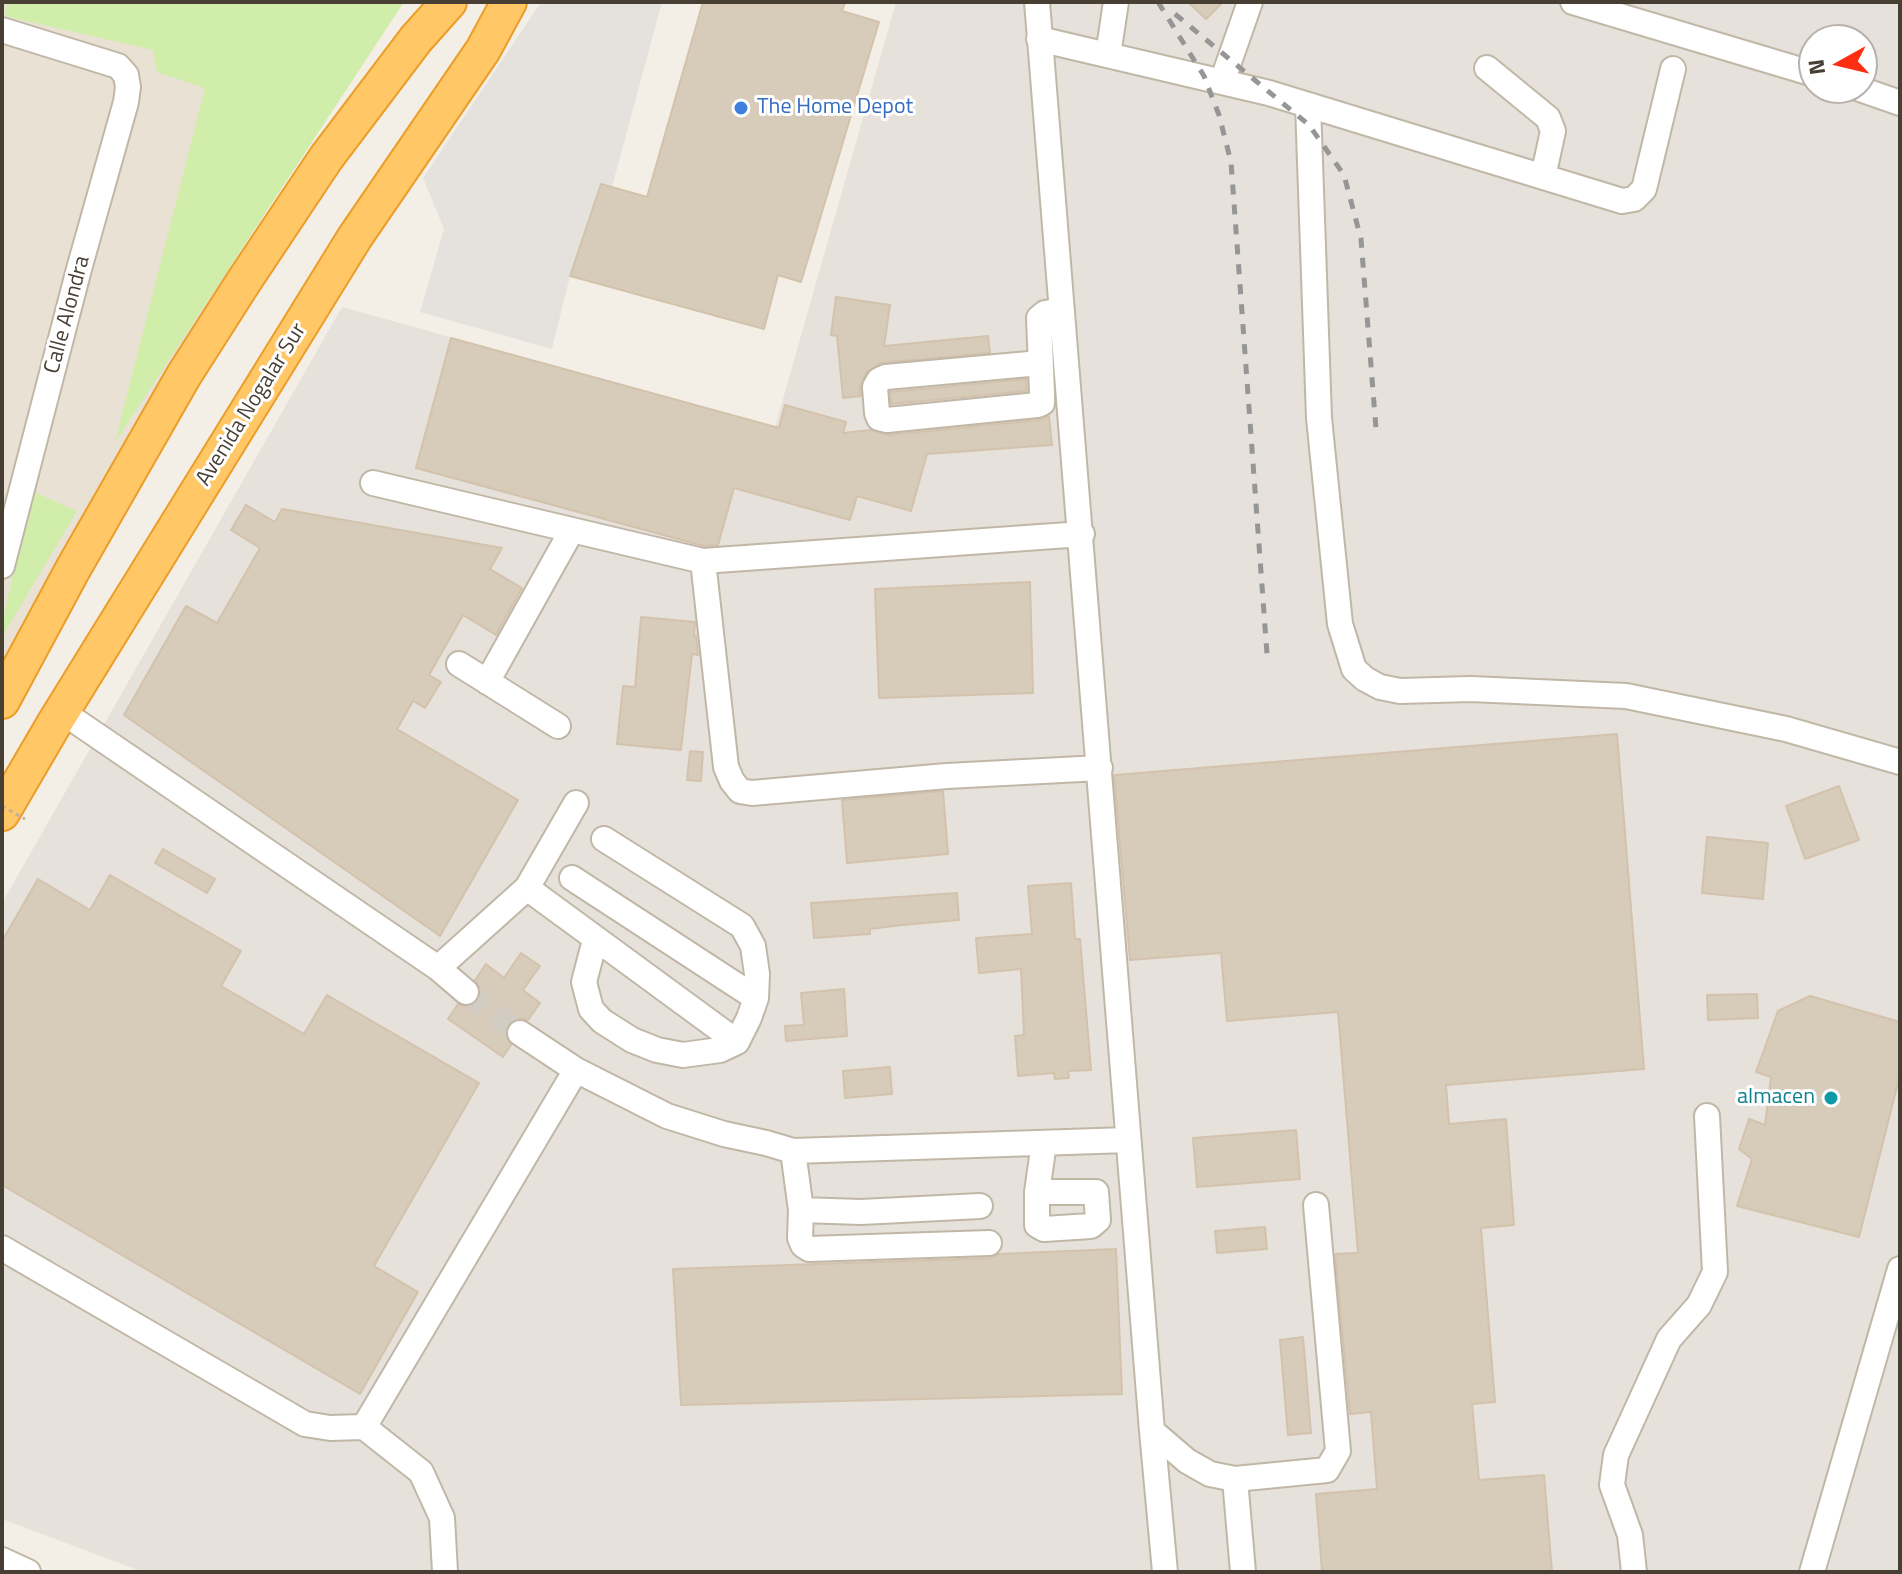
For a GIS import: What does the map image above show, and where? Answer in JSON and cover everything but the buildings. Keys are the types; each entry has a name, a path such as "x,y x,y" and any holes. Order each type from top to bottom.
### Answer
{"highway":[{"path":"416,39 433,2"},
{"path":"4,693 184,375 326,158 416,39 449,2"},
{"name":"Avenida Nogalar Sur","path":"13,816 61,711 355,237 483,50 509,2"},
{"path":"483,50 525,2"}],"street":[{"path":"1037,2 1165,1572"},
{"path":"1108,55 1116,2"},
{"path":"1222,82 1250,2"},
{"path":"1573,2 1798,69"},
{"name":"Calle Alondra","path":"2,30 118,66 126,75 128,87 2,566"},
{"path":"1039,39 1308,105 1622,201 1634,199 1644,189 1673,69"},
{"path":"1487,68 1548,118 1553,131 1543,177"},
{"path":"1878,95 1900,103"},
{"path":"1308,105 1319,418 1340,624 1354,669 1380,687 1400,691 1471,689 1626,696 1786,729 1900,762"},
{"path":"1040,363 886,377 879,380 875,387 877,413 879,418 887,420 1042,403 1039,318 1045,313 1062,310"},
{"path":"373,483 703,561 1082,534"},
{"path":"487,682 572,530"},
{"path":"703,561 726,767 740,791 752,793 947,776 1100,768"},
{"path":"459,664 558,726"},
{"path":"61,711 438,968 466,992"},
{"path":"438,968 527,888 576,803"},
{"path":"595,940 584,982 591,1009 602,1021 644,1045 683,1055 720,1050 737,1042 756,998 753,946 742,926 604,839"},
{"path":"572,878 756,998"},
{"path":"527,888 737,1042"},
{"path":"520,1033 576,1070 667,1116 793,1151 1128,1140"},
{"path":"364,1427 576,1070"},
{"path":"1634,1572 1630,1535 1612,1485 1616,1455 1669,1339 1699,1305 1715,1272 1707,1116"},
{"path":"1037,1192 1044,1143"},
{"path":"793,1151 801,1210 800,1238 809,1249 989,1243"},
{"path":"1152,1431 1187,1461 1210,1474 1235,1479 1327,1470 1338,1451 1316,1205"},
{"path":"801,1210 861,1212 980,1206"},
{"path":"2,1248 305,1424 330,1428 364,1427 421,1472 442,1518 445,1572"},
{"path":"1812,1572 1900,1269"},
{"path":"1235,1479 1243,1572"},
{"path":"2,1560 28,1572"}],"path":[{"path":"2,806 13,816"}],"shaded area":[{"path":"2,2 386,2 2,661"},
{"path":"541,2 662,2 612,187 601,184 570,276 552,349 420,312 444,229 423,178"},
{"path":"896,2 1900,2 1900,1572 143,1572 2,1519 2,903 342,307 775,427"}],"green space":[{"path":"8,2 404,2 115,442 205,88 157,72 153,50 5,16"},
{"path":"31,491 77,511 2,637 2,625"}],"tunnel":[{"path":"466,992 520,1033"}],"railway":[{"path":"1158,2 1204,76 1219,115 1231,162 1267,654"},
{"path":"1175,14 1309,125 1344,175 1361,239 1376,429"}],"place":[{"name":"The Home Depot","path":"741,108"},
{"name":"almacen","path":"1831,1098"}]}
